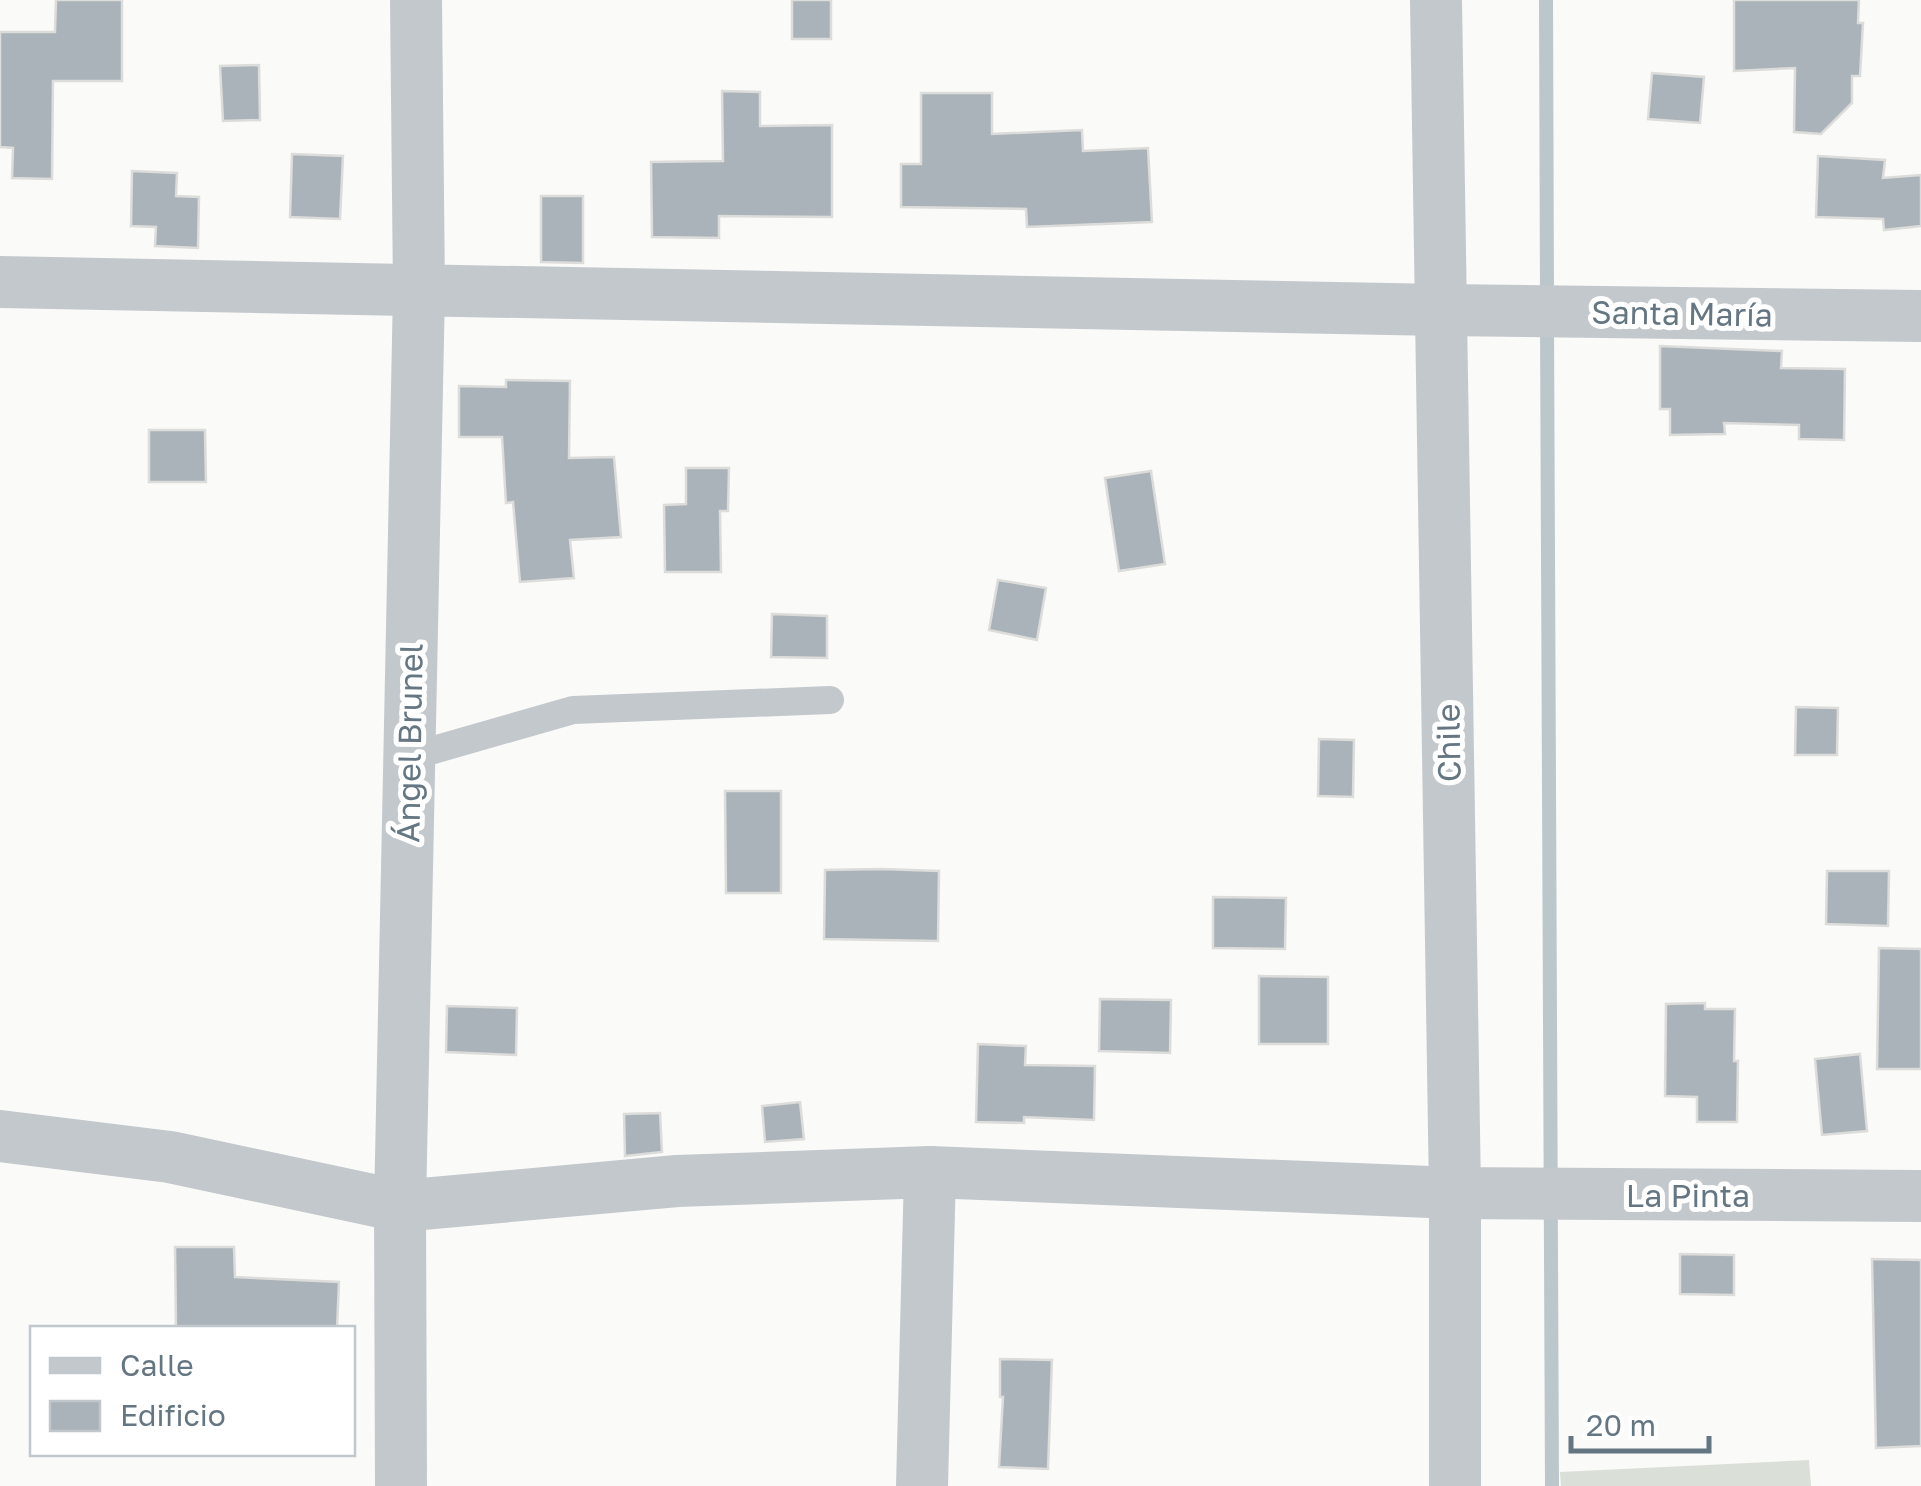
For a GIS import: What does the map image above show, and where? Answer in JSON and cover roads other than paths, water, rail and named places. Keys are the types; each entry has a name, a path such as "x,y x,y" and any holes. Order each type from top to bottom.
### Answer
{"street":[{"name":"Ángel Brunel","path":"401,1486 400,1206 418,291 416,0"},
{"name":"Chile","path":"1436,0 1455,1194 1455,1486"},
{"name":"Santa María","path":"0,282 1515,312 1921,316"},
{"name":"La Pinta","path":"0,1136 170,1157 400,1206 677,1181 930,1172 1455,1194 1921,1196"},
{"path":"922,1486 930,1172"}],"lane":[{"path":"409,757 573,710 830,700"}],"waterway":[{"path":"1546,0 1547,300"},
{"path":"1547,322 1552,1486"}]}
